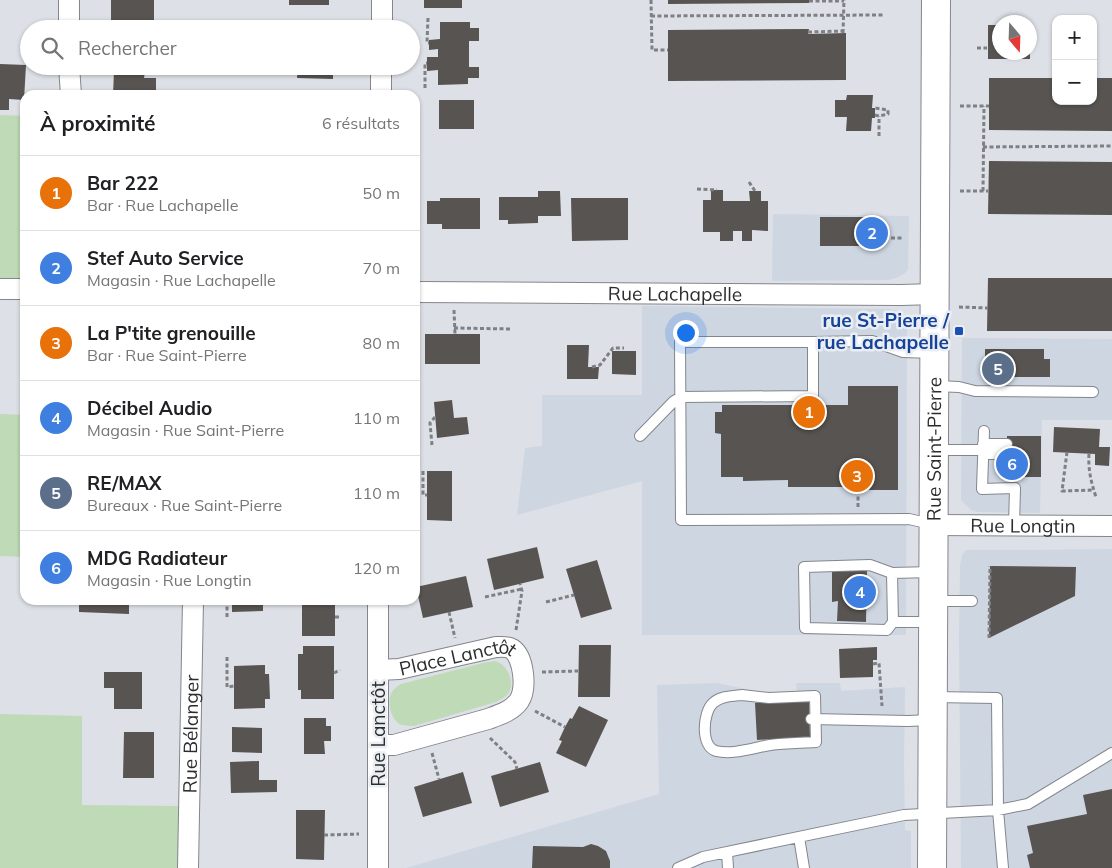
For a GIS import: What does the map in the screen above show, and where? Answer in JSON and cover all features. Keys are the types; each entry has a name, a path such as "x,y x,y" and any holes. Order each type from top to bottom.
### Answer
{"main road":[{"name":"Rue Saint-Pierre","path":"932,868 936,0"}],"street":[{"path":"69,0 69,20"},
{"path":"382,0 382,20"},
{"path":"70,75 71,90"},
{"path":"381,75 381,90"},
{"path":"0,289 20,289"},
{"name":"Rue Lachapelle","path":"420,292 935,294"},
{"name":"Rue Longtin","path":"934,525 1112,526"},
{"name":"Rue Bélanger","path":"188,868 194,605"},
{"name":"Rue Lanctôt","path":"378,605 378,868"},
{"name":"Place Lanctôt","path":"378,670 399,669 507,647 516,654 523,673 524,685 518,702"},
{"path":"378,745 394,745 475,723 502,714 518,702"}],"lane":[{"path":"934,525 909,519 681,520 680,342 872,341 903,352 935,353"},
{"path":"640,436 674,401 681,397 813,396 813,342"},
{"path":"935,386 959,387 975,391 1093,392"},
{"path":"984,432 982,489 1015,488 1014,526"},
{"path":"934,450 1007,449"},
{"path":"892,573 893,622 887,630 805,628 804,567 870,565 892,573 933,572"},
{"path":"893,622 972,601"},
{"path":"742,695 769,698 814,696 812,719 816,742 772,745 732,752 713,749 705,736 706,716 709,708 714,702 725,697 742,695"},
{"path":"812,719 882,720 997,698 998,810 1003,868"},
{"path":"678,868 703,857 904,815 998,810 1028,804 1112,754"},
{"path":"798,837 804,868"},
{"path":"727,852 728,868"}],"path":[{"path":"651,0 652,50 668,50"},
{"path":"808,1 844,0 843,32 808,32"},
{"path":"651,16 883,15"},
{"path":"428,18 427,43 429,43"},
{"path":"976,48 988,48"},
{"path":"424,88 425,63 427,63"},
{"path":"960,106 989,106"},
{"path":"983,192 984,106"},
{"path":"875,108 888,110 888,114 877,116 879,136"},
{"path":"984,147 1112,146"},
{"path":"749,182 755,191"},
{"path":"698,189 716,190"},
{"path":"960,191 988,191"},
{"path":"878,238 902,238"},
{"path":"959,307 988,308"},
{"path":"454,328 511,329"},
{"path":"592,367 600,365 613,348 624,348"},
{"path":"432,445 430,423 435,417"},
{"path":"1067,452 1062,491 1093,490"},
{"path":"1089,454 1090,481 1096,497"},
{"path":"423,471 423,495 427,494"},
{"path":"989,638 990,566"},
{"path":"513,650 522,591 520,584"},
{"path":"485,597 522,588"},
{"path":"546,602 574,595"},
{"path":"227,605 227,619"},
{"path":"449,612 458,656"},
{"path":"227,657 227,687 234,686"},
{"path":"873,664 879,663 882,720"},
{"path":"334,673 340,670"},
{"path":"523,673 578,671"},
{"path":"518,702 565,727"},
{"path":"475,723 515,762 516,769"},
{"path":"427,736 440,779"},
{"path":"324,835 378,834"}],"shaded area":[{"path":"773,214 909,216 908,269 896,278 888,280 772,281"},
{"path":"642,306 891,309 901,312 906,316 906,635 642,635 642,481 517,515 525,448 542,446 542,395 642,395"},
{"path":"962,338 1112,339 1112,420 1042,420 1040,513 977,512 971,510 961,500"},
{"path":"1112,549 1112,868 961,868 959,638 960,566 962,555 966,550"},
{"path":"717,683 768,694 797,692 796,683 840,683 841,691 905,687 905,830 911,831 911,868 406,868 659,794 657,685"}],"green space":[{"path":"0,115 20,116 20,280 0,279"},
{"path":"0,414 20,415 20,557 0,556"},
{"path":"495,661 504,667 510,676 510,691 503,698 496,702 414,726 406,726 395,720 391,712 390,696 401,684"},
{"path":"0,714 82,716 82,805 180,806 180,868 0,868"}],"building":[{"path":"111,0 154,0 154,20 111,20"},
{"path":"289,0 329,0 329,5 289,5"},
{"path":"424,0 462,0 462,8 424,8"},
{"path":"668,0 809,0 809,3 668,4"},
{"path":"440,22 470,22 470,28 479,28 479,41 469,41 469,67 479,67 479,78 468,78 468,84 438,85 438,70 427,71 427,57 438,57 438,49 429,50 429,40 440,39"},
{"path":"988,25 992,25 992,59 988,59"},
{"path":"809,29 808,34 846,33 846,80 668,81 668,30"},
{"path":"0,64 20,65 20,75 25,75 25,90 20,90 20,100 9,99 9,110 0,110"},
{"path":"114,75 144,75 144,78 156,78 156,90 113,90"},
{"path":"297,75 333,75 333,79 297,78"},
{"path":"989,78 1052,78 1052,105 1097,105 1097,78 1112,78 1112,131 989,130"},
{"path":"847,95 873,95 872,108 875,108 875,118 872,118 871,131 846,131 847,117 835,117 835,100 846,100"},
{"path":"439,100 474,100 474,129 439,129"},
{"path":"989,161 1112,162 1112,215 988,214"},
{"path":"711,190 723,190 723,201 750,201 749,191 761,191 761,201 768,201 768,231 752,230 752,241 742,241 742,231 733,231 733,241 720,241 720,232 703,232 703,200 711,200"},
{"path":"538,191 560,191 561,216 538,216 538,223 508,224 508,220 499,220 499,197 538,197"},
{"path":"440,198 480,198 480,229 442,229 442,224 427,224 427,201 440,201"},
{"path":"571,198 628,198 628,240 572,241"},
{"path":"820,217 878,217 878,246 820,246"},
{"path":"988,278 1112,278 1112,331 987,331"},
{"path":"425,334 480,334 480,364 425,364"},
{"path":"567,345 589,345 588,367 599,367 598,379 567,379"},
{"path":"985,349 1044,349 1044,359 1050,359 1050,377 985,377"},
{"path":"612,351 636,351 636,375 612,374"},
{"path":"848,386 898,386 898,490 847,490 845,487 788,487 788,480 743,481 743,477 721,477 721,434 715,433 715,412 722,412 722,405 848,405"},
{"path":"452,400 454,418 467,417 469,434 437,438 434,402"},
{"path":"1054,427 1100,429 1099,447 1110,447 1109,466 1095,465 1095,454 1053,452"},
{"path":"1007,436 1041,436 1041,477 1007,477"},
{"path":"427,471 452,471 452,521 427,520"},
{"path":"537,547 544,578 494,590 487,559"},
{"path":"597,560 612,609 581,618 566,569"},
{"path":"990,566 1076,567 1075,596 989,638"},
{"path":"832,569 867,569 866,622 837,621 838,601 832,602"},
{"path":"466,576 473,607 423,618 420,605 420,586"},
{"path":"79,605 129,605 129,614 79,612"},
{"path":"232,605 263,605 263,611 232,612"},
{"path":"302,605 335,605 335,636 302,636"},
{"path":"579,645 611,645 610,697 578,697"},
{"path":"303,646 334,646 334,699 301,699 301,690 298,690 298,654 303,654"},
{"path":"877,647 877,660 873,660 873,677 840,678 839,649"},
{"path":"265,665 265,674 269,674 270,699 265,699 265,708 234,709 234,666"},
{"path":"104,672 142,672 142,709 114,709 114,688 104,688"},
{"path":"809,701 810,737 757,740 755,703"},
{"path":"579,706 608,720 586,767 556,753 562,741 559,740 565,727"},
{"path":"304,718 326,718 326,726 331,726 331,741 324,741 325,754 304,754"},
{"path":"232,727 262,728 262,753 232,752"},
{"path":"124,732 154,732 154,778 123,778"},
{"path":"259,761 259,780 277,780 277,792 231,793 230,762"},
{"path":"540,762 549,792 500,807 491,776"},
{"path":"463,772 472,803 423,817 414,787"},
{"path":"1112,789 1112,868 1030,868 1027,855 1033,853 1027,826 1087,814 1083,795"},
{"path":"296,810 325,810 324,860 296,859"},
{"path":"591,844 606,851 610,861 610,868 532,868 533,846 583,847"}],"place":[{"name":"Stef Auto Service","path":"872,233"},
{"name":"rue St-Pierre / rue Lachapelle","path":"959,331"},
{"name":"RE/MAX","path":"998,369"},
{"name":"Bar 222","path":"809,412"},
{"name":"MDG Radiateur","path":"1012,464"},
{"name":"La P'tite grenouille","path":"857,476"},
{"name":"Décibel Audio","path":"860,592"}]}
